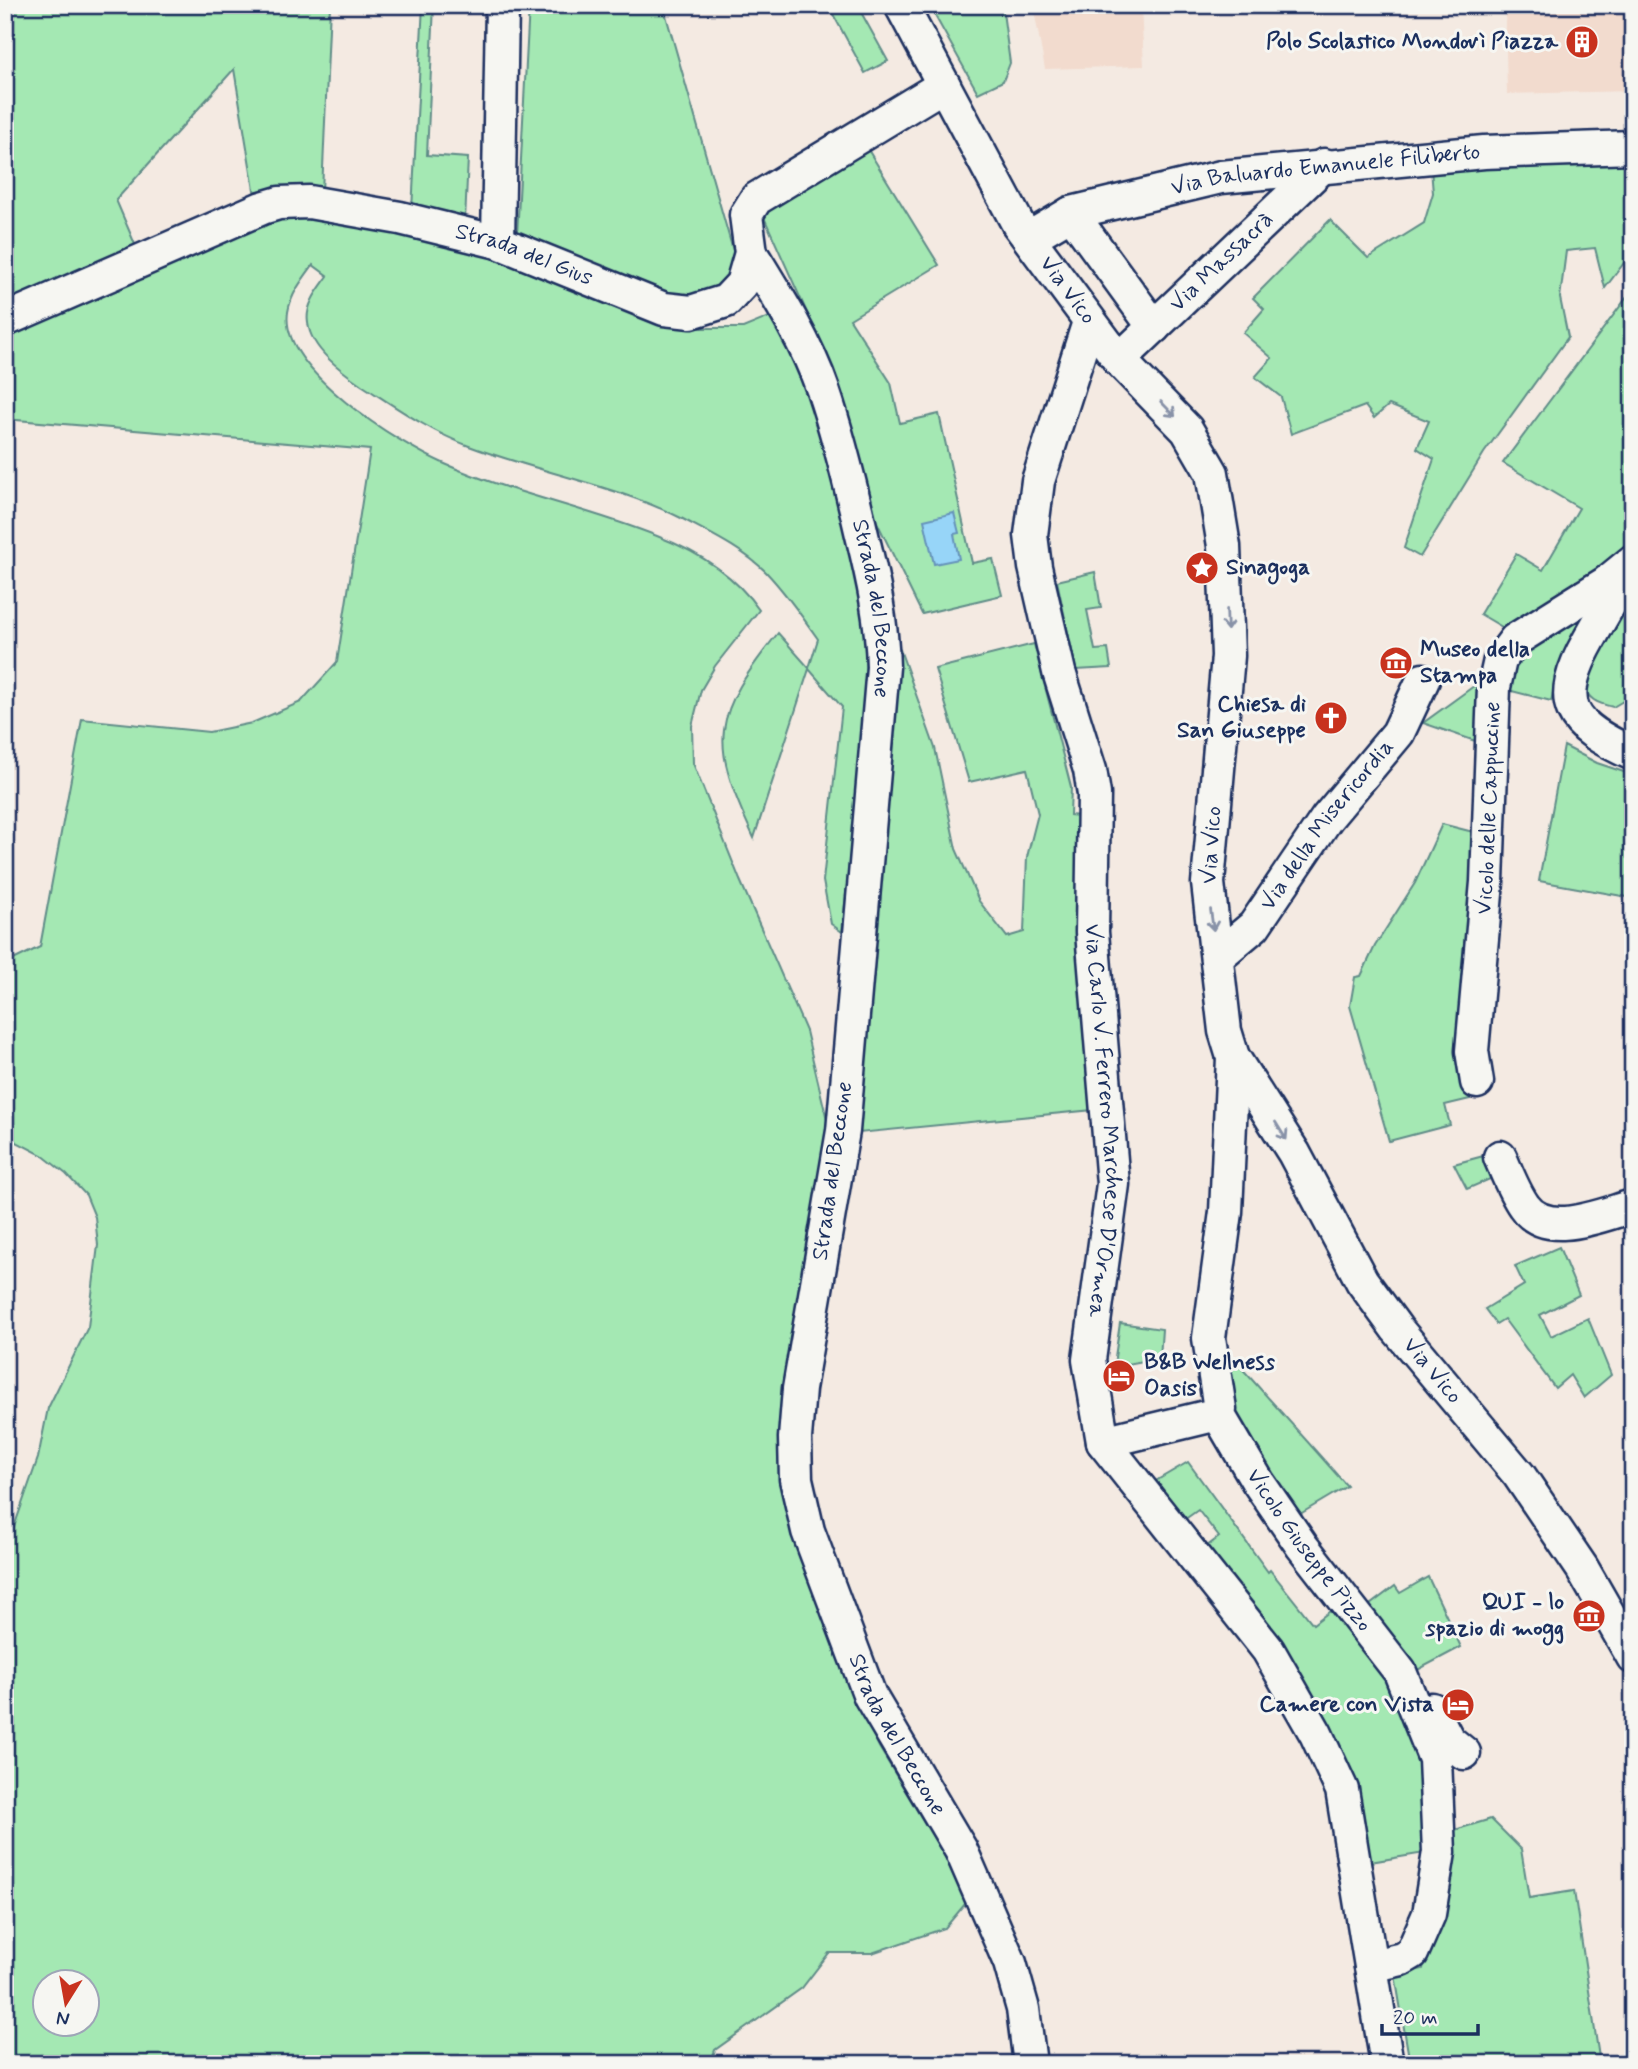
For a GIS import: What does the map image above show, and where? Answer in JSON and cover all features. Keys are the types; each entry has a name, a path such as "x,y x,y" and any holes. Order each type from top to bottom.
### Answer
{"street":[{"path":"498,242 502,5"},
{"name":"Via Vico","path":"901,5 1018,225 1119,360 1174,415 1197,443 1212,473 1219,505 1228,656 1208,866 1225,1031 1233,1057 1294,1153 1362,1281 1397,1329 1520,1475 1582,1568 1633,1657"},
{"name":"Strada del Gius","path":"5,320 279,203 322,204 400,218 498,242 664,309 691,312 714,307 736,293 747,274 751,253 746,215 756,199 944,85"},
{"name":"Via Baluardo Emanuele Filiberto","path":"1029,238 1071,213 1221,177 1324,165 1483,152 1633,147"},
{"name":"Via Massacrà","path":"1119,360 1324,165"},
{"path":"1071,213 1154,327"},
{"name":"Strada del Beccone","path":"751,253 786,309 823,389 854,500 878,606 883,641 883,667 843,1130 799,1389 795,1438 798,1490 808,1531 870,1696 961,1850 1010,1963 1023,2009 1030,2064"},
{"name":"Via Carlo V. Ferrero Marchese D'Ormea","path":"1089,322 1038,481 1031,535 1035,567 1059,672 1090,771 1094,794 1092,932 1113,1184 1089,1360 1103,1442 1268,1650 1316,1734 1342,1790 1387,2064"},
{"name":"Vicolo delle Cappuccine","path":"1477,1082 1472,1051 1487,882 1494,687 1498,666 1515,640 1606,583 1633,561"},
{"path":"1633,568 1615,593 1575,665 1569,691 1573,710 1587,728 1633,754"},
{"name":"Via della Misericordia","path":"1217,957 1255,926 1327,818 1398,733 1423,680"},
{"name":"Vicolo Giuseppe Pizzo","path":"1233,1057 1225,1220 1209,1338 1220,1403 1218,1414 1258,1482 1302,1546 1373,1634 1407,1684 1437,1766 1440,1832 1437,1872 1429,1914 1415,1950 1402,1959 1371,1966"},
{"path":"1500,1157 1524,1207 1549,1222 1572,1222 1633,1206"},
{"name":"Vicolo Giuseppe Pizzo","path":"1225,1220 1233,1246 1228,1290 1232,1337"},
{"path":"1103,1442 1218,1414"},
{"name":"Vicolo Giuseppe Pizzo","path":"1407,1684 1427,1700 1448,1740 1464,1753"}],"shaded area":[{"path":"1033,5 1141,5 1144,66 1045,69"},
{"name":"Polo Scolastico Mondovì Piazza","path":"1505,5 1633,5 1633,91 1507,94"}],"green space":[{"path":"5,5 330,5 322,192 255,196 234,69 116,200 137,249 5,308"},
{"path":"423,5 434,5 427,155 468,158 465,221 412,210"},
{"path":"529,5 663,5 736,261 732,273 721,286 706,295 670,298 517,236"},
{"path":"828,5 857,5 888,61 865,73"},
{"path":"929,5 1002,5 1010,63 1003,81 978,93"},
{"path":"867,148 939,265 850,319 891,383 900,423 939,414 972,563 993,559 1002,595 922,614 872,512 848,426 818,337 762,213"},
{"path":"1633,162 1633,251 1605,288 1595,248 1566,251 1560,298 1568,337 1484,453 1420,557 1404,548 1434,459 1417,448 1429,421 1389,405 1374,418 1365,406 1291,434 1281,397 1255,377 1272,358 1243,333 1264,309 1253,298 1330,220 1368,258 1424,223 1433,193 1431,169"},
{"path":"301,212 461,244 644,317 682,328 743,328 772,316 808,393 829,457 864,608 866,701 842,932 831,924 823,881 842,707 809,669 754,838 729,776 724,752 724,730 729,708 740,686 778,633 809,668 818,639 773,580 736,549 656,506 455,440 414,419 363,386 321,351 310,333 308,310 328,276 313,265 289,305 290,334 302,357 346,402 400,440 471,475 631,526 672,542 726,575 759,610 715,666 701,690 692,726 693,763 740,880 806,1031 828,1124 790,1341 780,1428 780,1470 856,1700 879,1747 945,1857 966,1903 945,1928 872,1953 829,1953 802,1988 715,2050 710,2064 5,2064 5,1553 38,1458 48,1408 88,1327 98,1245 95,1217 86,1195 42,1155 5,1136 5,964 40,947 82,719 209,732 252,723 301,702 337,662 370,450 5,419 5,332 264,221"},
{"path":"1633,289 1633,547 1509,631 1480,614 1516,554 1543,570 1579,508 1503,463"},
{"path":"1095,572 1101,608 1087,610 1095,650 1108,649 1111,668 1076,670 1057,581"},
{"path":"1633,591 1633,695 1613,707 1594,700 1582,684"},
{"path":"1601,598 1561,661 1551,701 1504,689 1510,673 1530,647"},
{"path":"897,641 935,748 956,849 979,901 1007,937 1024,932 1027,857 1038,814 1027,769 969,782 935,669 1034,644 1071,787 1070,815 1079,816 1093,1110 859,1133"},
{"path":"1478,683 1486,692 1484,744 1423,723"},
{"path":"1564,746 1597,763 1633,775 1633,898 1539,881"},
{"path":"1442,824 1481,834 1463,1053 1470,1099 1445,1105 1450,1125 1389,1141 1350,1006 1355,977 1361,976 1375,946 1415,883"},
{"path":"1487,1155 1497,1176 1467,1189 1454,1164"},
{"path":"1559,1247 1579,1295 1540,1315 1551,1336 1588,1318 1611,1375 1584,1398 1570,1375 1555,1388 1504,1319 1496,1324 1485,1309 1524,1285 1515,1266"},
{"path":"1120,1323 1162,1329 1160,1358 1116,1366"},
{"path":"1238,1364 1347,1486 1295,1517 1239,1432 1221,1373"},
{"path":"1188,1462 1268,1572 1270,1570 1313,1624 1338,1605 1379,1654 1428,1760 1431,1852 1370,1862 1358,1792 1327,1718 1290,1659 1206,1547 1219,1537 1198,1510 1184,1520 1154,1482"},
{"path":"1428,1577 1461,1647 1410,1674 1362,1611 1395,1586 1400,1593"},
{"path":"1491,1819 1521,1849 1529,1898 1574,1891 1600,2064 1410,2064 1395,1975 1423,1969 1448,1832"}],"water":[{"path":"954,513 959,533 954,534 959,559 934,564 924,520"}],"place":[{"name":"Polo Scolastico Mondovì Piazza","path":"1582,42"},
{"name":"Sinagoga","path":"1202,568"},
{"name":"Museo della Stampa","path":"1396,663"},
{"name":"Chiesa di San Giuseppe","path":"1331,718"},
{"name":"B&B Wellness Oasis","path":"1119,1376"},
{"name":"QUI - lo spazio di mogg","path":"1589,1616"},
{"name":"Camere con Vista","path":"1458,1705"}]}
